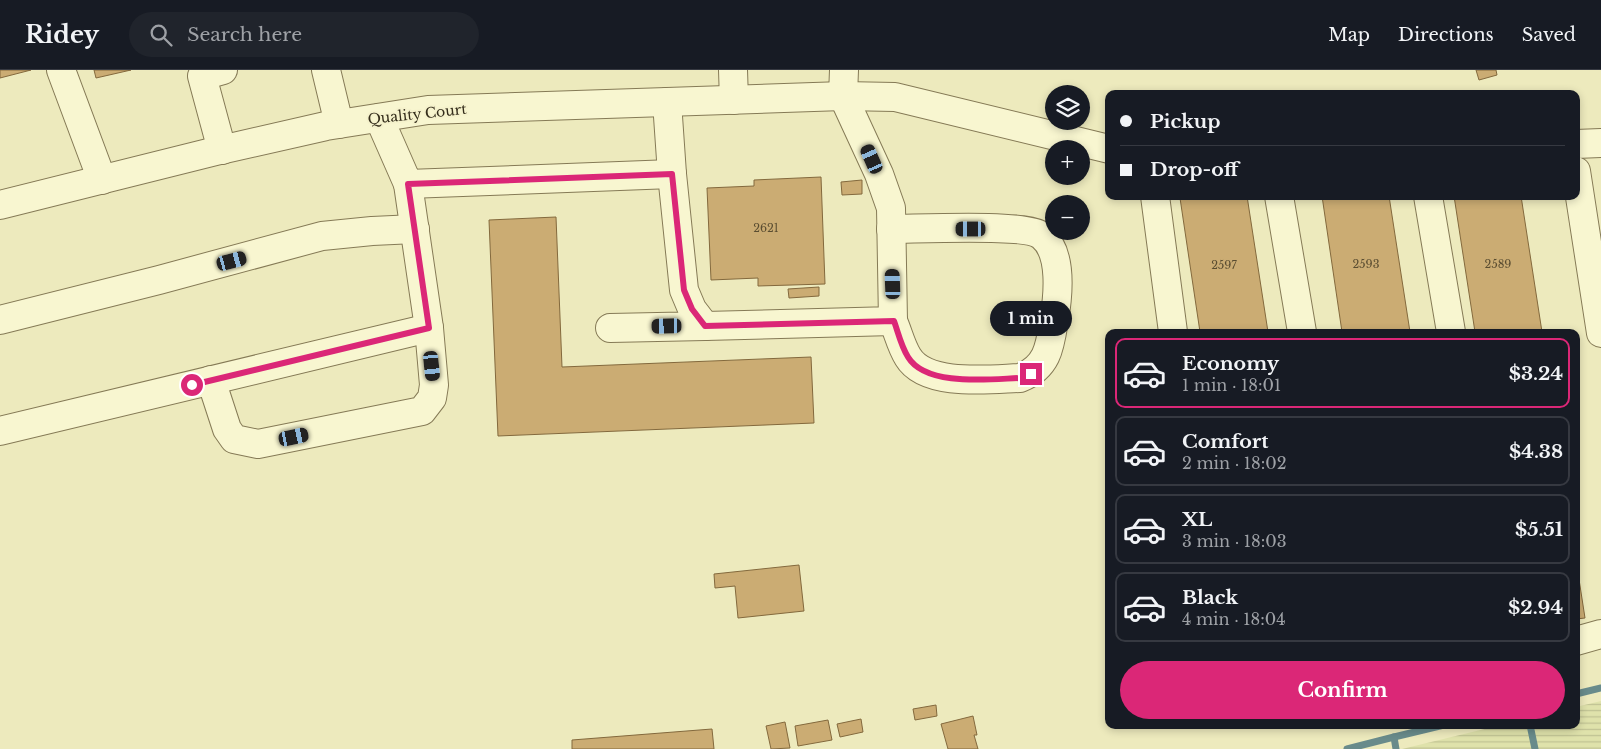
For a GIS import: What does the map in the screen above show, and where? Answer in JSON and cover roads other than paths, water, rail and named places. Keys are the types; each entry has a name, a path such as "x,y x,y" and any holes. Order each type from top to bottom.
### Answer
{"street":[{"path":"61,70 102,180"},
{"path":"326,70 339,124"},
{"path":"733,70 734,100"},
{"path":"208,72 222,150"},
{"path":"844,83 891,208 891,229 894,321 908,357 914,364 930,374 950,379 1020,378 1031,374 1039,367 1047,353 1058,295 1058,277 1052,251 1043,237 1031,231 1011,228 891,229"},
{"name":"Quality Court","path":"0,205 222,150 339,124 428,110 734,100 844,83 1105,148"},
{"path":"667,102 672,174 684,290 692,309 705,326"},
{"path":"211,380 227,429 234,439 258,444 422,411 432,398 434,385 429,328 408,184 379,118"},
{"path":"1580,144 1601,143"},
{"path":"408,184 672,174"},
{"path":"1580,197 1601,333"},
{"path":"1156,200 1173,329"},
{"path":"1280,200 1301,329"},
{"path":"1429,200 1450,329"},
{"path":"0,320 322,236 415,229"},
{"path":"610,328 894,321"},
{"path":"0,431 429,328"},
{"path":"1580,640 1601,634"}],"waterway":[{"path":"1580,693 1601,688"},
{"path":"1394,737 1427,729"},
{"path":"1531,729 1535,749"},
{"path":"1347,749 1394,737 1396,749"}]}
